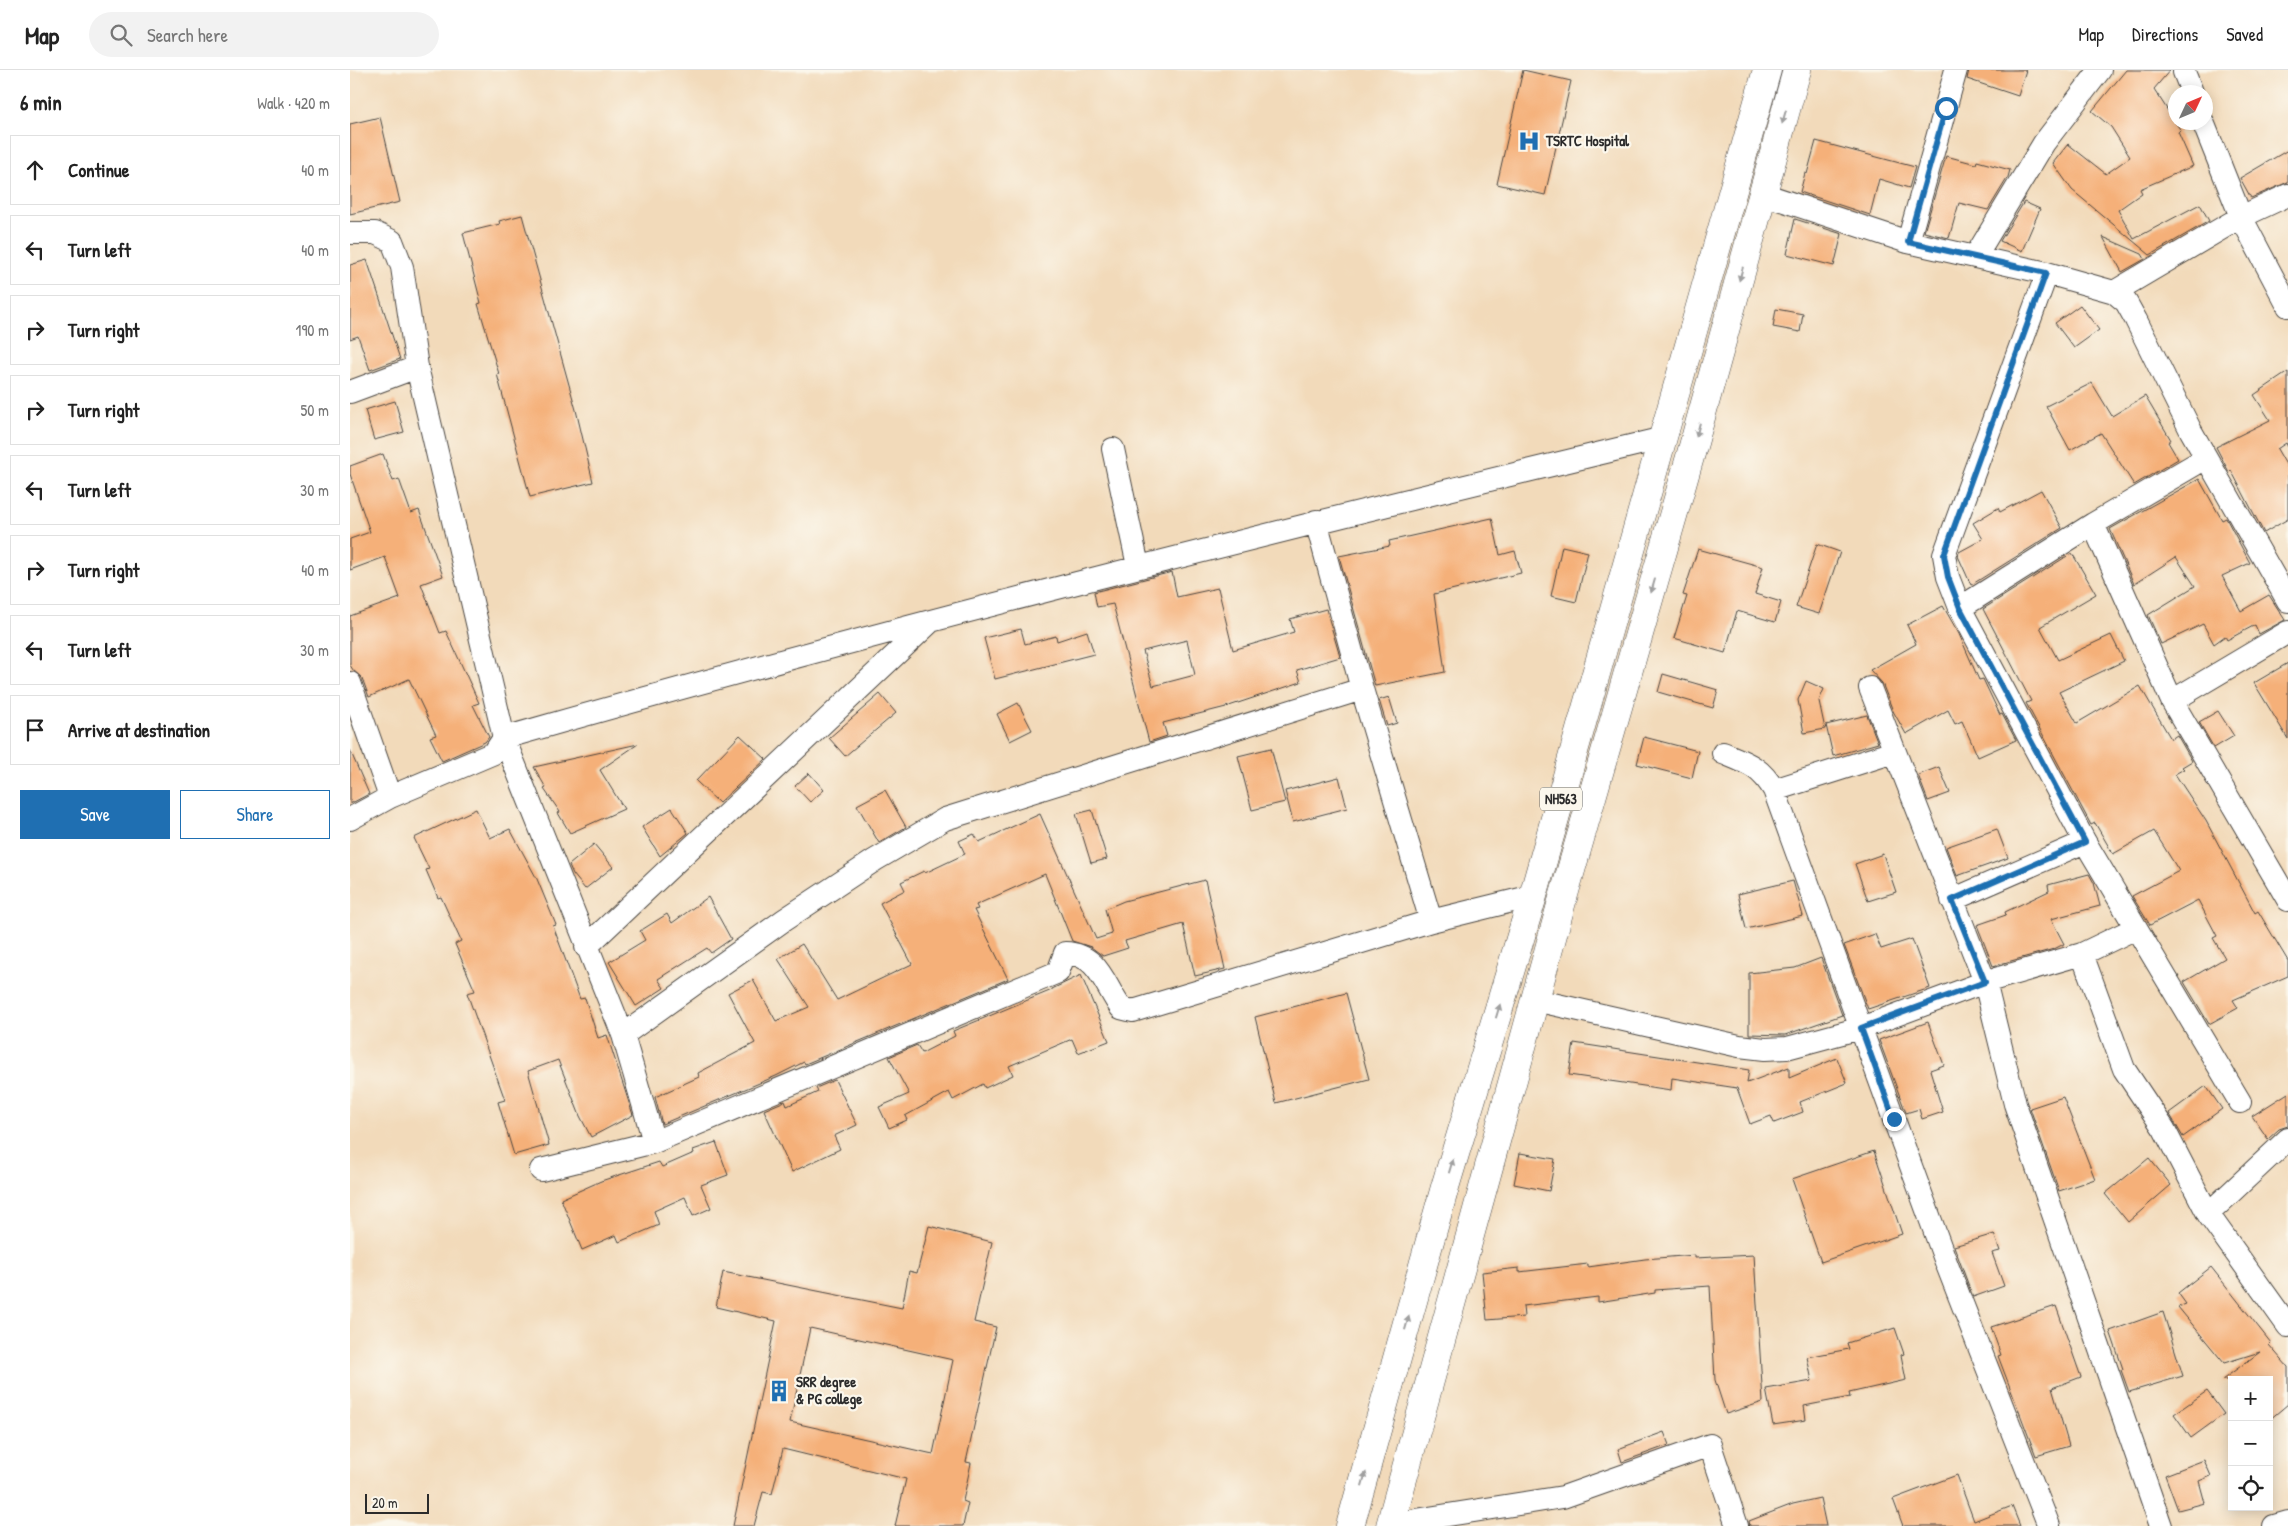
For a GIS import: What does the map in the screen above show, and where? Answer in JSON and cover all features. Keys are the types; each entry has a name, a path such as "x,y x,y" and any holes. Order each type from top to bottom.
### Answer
{"highway":[{"name":"NH563","path":"1350,1526 1445,1187 1533,896 1767,70"},
{"name":"NH563","path":"1390,1525 1535,1000 1797,70"}],"street":[{"path":"1908,242 1956,70"},
{"path":"1975,257 2044,143 2100,70"},
{"path":"2206,130 2240,216 2288,306"},
{"path":"1763,194 1908,242 2046,273 2114,292 2126,302 2206,458 2288,602"},
{"path":"2114,292 2240,216 2288,195"},
{"path":"350,233 375,233 392,241 402,268 417,367 504,738 586,947 623,1035 654,1142"},
{"path":"2046,273 1944,555 1948,577 1960,608 2085,842 2240,1102"},
{"path":"350,392 417,367"},
{"path":"350,819 390,797 494,753 504,738 1138,566 1316,521 1664,438"},
{"path":"1113,449 1138,566"},
{"path":"1960,608 2092,524 2206,458"},
{"path":"1316,521 1362,689 1431,921"},
{"path":"2092,524 2172,701 2288,900"},
{"path":"586,947 932,621"},
{"path":"2172,701 2288,632"},
{"path":"350,683 390,797"},
{"path":"1870,688 1985,982 2015,1104 2161,1526"},
{"path":"623,1035 792,915 875,860 945,819 1362,689"},
{"path":"1774,790 1894,752"},
{"path":"1723,753 1754,766 1766,776 1774,790 1947,1265 2049,1526"},
{"path":"1952,900 2085,842"},
{"path":"542,1170 654,1142 1058,972 1065,953 1078,953 1089,960 1105,981 1121,1008 1133,1011 1431,921 1533,896"},
{"path":"1535,1000 1739,1046 1765,1049 1787,1048 1861,1028 1985,982 2082,954 2136,928"},
{"path":"2082,954 2124,1069 2164,1130 2208,1214 2288,1326"},
{"path":"2208,1214 2288,1139"},
{"path":"1390,1525 1563,1497 1710,1445 1737,1526"},
{"path":"2274,1526 2288,1522"}],"building":[{"path":"1523,70 1571,81 1545,195 1497,184"},
{"path":"1969,70 2026,70 2018,96 1967,79"},
{"path":"2126,70 2170,70 2154,89 2168,111 2168,130 2180,130 2178,132 2193,166 2140,189 2142,193 2118,210 2134,239 2200,204 2209,221 2150,255 2072,190 2053,163 2068,144 2106,174 2130,157 2111,127 2092,111"},
{"path":"380,117 400,202 350,214 350,124"},
{"path":"1816,141 1915,167 1909,188 1879,179 1870,215 1800,192"},
{"path":"2288,150 2288,182 2251,198 2240,178"},
{"path":"1946,156 1976,164 1977,161 2010,170 2008,177 1988,210 1959,203 1949,238 1924,232"},
{"path":"2024,202 2040,209 2022,251 2000,241"},
{"path":"522,215 576,410 593,482 530,497 497,374 499,374 478,304 481,303 463,233 500,224 499,221"},
{"path":"1795,219 1842,234 1834,266 1787,254"},
{"path":"2103,237 2142,254 2145,259 2122,272"},
{"path":"367,260 400,359 370,370 358,336 350,339 350,265"},
{"path":"2080,305 2099,330 2074,348 2055,323"},
{"path":"1776,309 1803,314 1800,332 1773,327"},
{"path":"2288,372 2288,447 2286,443 2277,449 2288,468 2288,519 2264,533 2231,470 2229,472 2216,447 2270,420 2254,395"},
{"path":"2092,383 2112,416 2145,396 2171,440 2168,442 2178,459 2134,485 2101,433 2070,450 2046,406"},
{"path":"395,401 404,432 374,440 365,410"},
{"path":"383,454 393,481 399,479 411,513 419,510 443,576 421,584 440,633 446,631 479,703 473,705 489,737 485,742 442,761 430,737 436,735 409,679 369,697 362,678 350,665 350,616 400,598 385,557 350,570 350,539 370,532 350,474 350,466"},
{"path":"2199,479 2222,520 2226,518 2250,563 2222,576 2241,611 2269,595 2285,620 2259,634 2255,625 2227,640 2225,636 2214,644 2203,624 2161,644 2148,615 2195,586 2176,557 2134,584 2110,529"},
{"path":"2041,490 2062,528 1971,585 1958,556 1959,552 1983,539 1973,523 1998,508 2000,512"},
{"path":"1492,518 1500,555 1515,551 1521,573 1434,594 1445,672 1375,686 1339,556 1390,546 1389,541"},
{"path":"1817,544 1840,552 1819,614 1796,607"},
{"path":"1562,546 1588,552 1576,602 1551,596"},
{"path":"1698,549 1763,567 1755,594 1781,602 1775,622 1737,611 1725,653 1674,638 1687,596 1683,595"},
{"path":"2072,553 2096,594 2040,627 2058,660 2111,635 2124,661 2059,692 2077,723 2140,686 2171,739 2177,735 2192,761 2175,774 2206,821 2255,913 2258,911 2288,961 2288,976 2233,1000 2238,1008 2209,1024 2184,982 2225,958 2213,938 2217,936 2198,900 2150,925 2132,896 2179,871 2154,831 2113,854 2095,823 2091,825 2026,703 2031,701 1983,609"},
{"path":"1172,572 1177,597 1218,588 1233,650 1294,632 1290,619 1326,609 1340,657 1297,670 1301,682 1226,707 1163,723 1167,736 1149,742 1113,604 1097,607 1094,592","holes":["1187,640 1195,675 1153,686 1143,651"]},
{"path":"1943,606 1959,634 1979,680 1983,679 2000,715 2002,714 2016,740 1978,757 1962,721 1955,724 1948,710 1906,734 1893,711 1882,683 1870,670 1916,644 1907,625"},
{"path":"1021,629 1025,644 1056,636 1057,641 1087,631 1094,654 995,679 984,638"},
{"path":"2288,663 2288,739 2254,683"},
{"path":"1663,674 1718,690 1713,708 1658,692"},
{"path":"1806,681 1824,689 1819,701 1825,729 1804,733 1798,700"},
{"path":"880,694 896,713 845,756 829,738"},
{"path":"1389,697 1397,723 1387,726 1379,700"},
{"path":"1018,703 1032,730 1010,741 997,714"},
{"path":"2218,711 2234,736 2214,748 2199,722"},
{"path":"1867,715 1878,743 1833,756 1826,725"},
{"path":"740,735 766,759 719,803 696,781"},
{"path":"1644,737 1698,751 1692,778 1637,764"},
{"path":"638,744 600,770 624,809 570,833 558,813 560,812 544,789 546,788 534,767"},
{"path":"1271,748 1285,802 1252,810 1238,756"},
{"path":"350,750 369,794 350,804"},
{"path":"1939,767 1950,793 1928,801 1918,775"},
{"path":"809,773 824,790 810,802 795,786"},
{"path":"1339,777 1347,808 1293,822 1285,791"},
{"path":"885,790 906,827 879,843 857,805"},
{"path":"672,808 688,833 660,856 642,827"},
{"path":"476,809 490,838 510,829 537,879 556,925 553,926 580,999 585,998 598,1038 607,1035 633,1115 591,1137 580,1116 558,1060 528,1071 549,1145 514,1155 498,1102 505,1100 467,993 475,991 455,944 461,941 441,897 438,898 426,870 429,869 414,838"},
{"path":"1092,810 1107,859 1091,863 1076,814"},
{"path":"1040,814 1096,939 1112,934 1105,909 1124,901 1205,880 1225,969 1195,976 1183,924 1125,941 1128,948 1103,956 1091,947 1072,941 1045,874 976,905 978,909 974,910 1008,979 805,1064 804,1062 776,1076 662,1124 655,1097 699,1077 698,1073 755,1043 728,993 753,980 776,1021 809,1007 778,959 802,944 837,1000 912,964 880,903 905,890 901,882 965,854 959,841 974,834 979,842"},
{"path":"1997,829 2008,858 1957,876 1946,847"},
{"path":"594,844 613,867 585,889 573,874 569,865"},
{"path":"1883,854 1896,892 1868,901 1855,864"},
{"path":"2089,874 2094,883 2100,906 2051,919 2064,944 2054,949 1993,966 1977,925 2006,915 2005,912 2049,891 2048,885"},
{"path":"1793,881 1803,916 1746,929 1738,894"},
{"path":"708,897 731,939 711,953 707,948 658,979 664,988 636,1006 609,962 645,940 640,931 667,914 672,923"},
{"path":"1875,934 1881,949 1912,939 1930,988 1868,1009 1844,945"},
{"path":"1821,958 1842,1015 1785,1035 1749,1034 1749,973 1795,968"},
{"path":"1081,975 1109,1041 1078,1053 1072,1039 1009,1066 1013,1075 985,1088 983,1084 953,1100 949,1092 905,1116 907,1120 889,1128 879,1107 909,1094 889,1057 917,1045 922,1053 955,1036 953,1031 1052,990"},
{"path":"1346,993 1369,1079 1276,1103 1255,1017"},
{"path":"1928,1022 1944,1065 1930,1070 1943,1112 1922,1119 1919,1109 1906,1113 1879,1040"},
{"path":"1574,1043 1749,1070 1747,1083 1789,1067 1789,1078 1837,1058 1847,1083 1800,1102 1803,1112 1774,1123 1771,1116 1750,1124 1737,1088 1672,1078 1671,1090 1569,1075"},
{"path":"835,1080 857,1125 834,1136 840,1149 792,1172 764,1110 785,1101 787,1106 818,1092 816,1088"},
{"path":"2206,1086 2222,1109 2183,1137 2169,1113"},
{"path":"2288,1093 2288,1126 2279,1129 2268,1139 2252,1116"},
{"path":"2063,1097 2095,1179 2059,1191 2030,1108"},
{"path":"716,1142 728,1175 701,1185 711,1208 693,1216 685,1197 654,1211 659,1225 619,1242 616,1235 582,1250 561,1199 601,1181 659,1162 662,1167 694,1153 693,1150"},
{"path":"1874,1151 1902,1234 1821,1262 1792,1179"},
{"path":"1520,1153 1555,1159 1549,1191 1514,1184"},
{"path":"2149,1158 2171,1185 2128,1222 2105,1194"},
{"name":"SRR degree & PG college","path":"929,1226 992,1242 974,1322 996,1327 966,1462 971,1463 963,1501 968,1503 963,1526 895,1526 906,1479 783,1449 772,1494 763,1492 754,1526 733,1526 776,1321 716,1307 723,1272 902,1308 909,1271 917,1273","holes":["810,1328 953,1360 933,1454 790,1422"]},
{"path":"1994,1234 2000,1251 1992,1253 2004,1286 1973,1297 1954,1246"},
{"path":"1695,1255 1695,1258 1754,1255 1763,1402 1726,1414 1715,1380 1710,1286 1655,1290 1655,1293 1598,1302 1598,1297 1523,1306 1524,1317 1487,1320 1482,1272 1519,1268 1519,1272 1588,1264 1588,1267 1645,1259"},
{"path":"2211,1267 2271,1343 2269,1345 2288,1367 2288,1404 2273,1417 2273,1376 2228,1376 2228,1380 2222,1380 2260,1352 2224,1363 2178,1307 2186,1304 2178,1293"},
{"path":"2056,1306 2081,1377 2052,1388 2069,1446 2036,1456 1998,1356 2001,1355 1991,1327"},
{"path":"2163,1312 2183,1376 2129,1392 2110,1331"},
{"path":"1895,1328 1904,1354 1901,1355 1906,1380 1849,1393 1850,1397 1804,1406 1806,1420 1773,1425 1766,1389 1812,1381 1807,1357 1849,1349 1847,1343"},
{"path":"2207,1391 2224,1414 2191,1438 2174,1414"},
{"path":"1664,1432 1669,1445 1622,1462 1618,1449"},
{"path":"2204,1460 2211,1476 2199,1481 2205,1503 2178,1510 2165,1475"},
{"path":"1957,1475 1974,1521 2012,1506 2020,1526 1903,1526 1893,1499"},
{"path":"1820,1498 1826,1526 1750,1526 1749,1521 1793,1504"}],"place":[{"name":"TSRTC Hospital","path":"1529,141"},
{"name":"SRR degree & PG college","path":"779,1391"}],"route":[{"path":"1894,1119 1861,1028 1985,982 1952,900 2085,842 1960,608 1948,577 1944,555 2046,273 1908,242 1946,108"}]}
